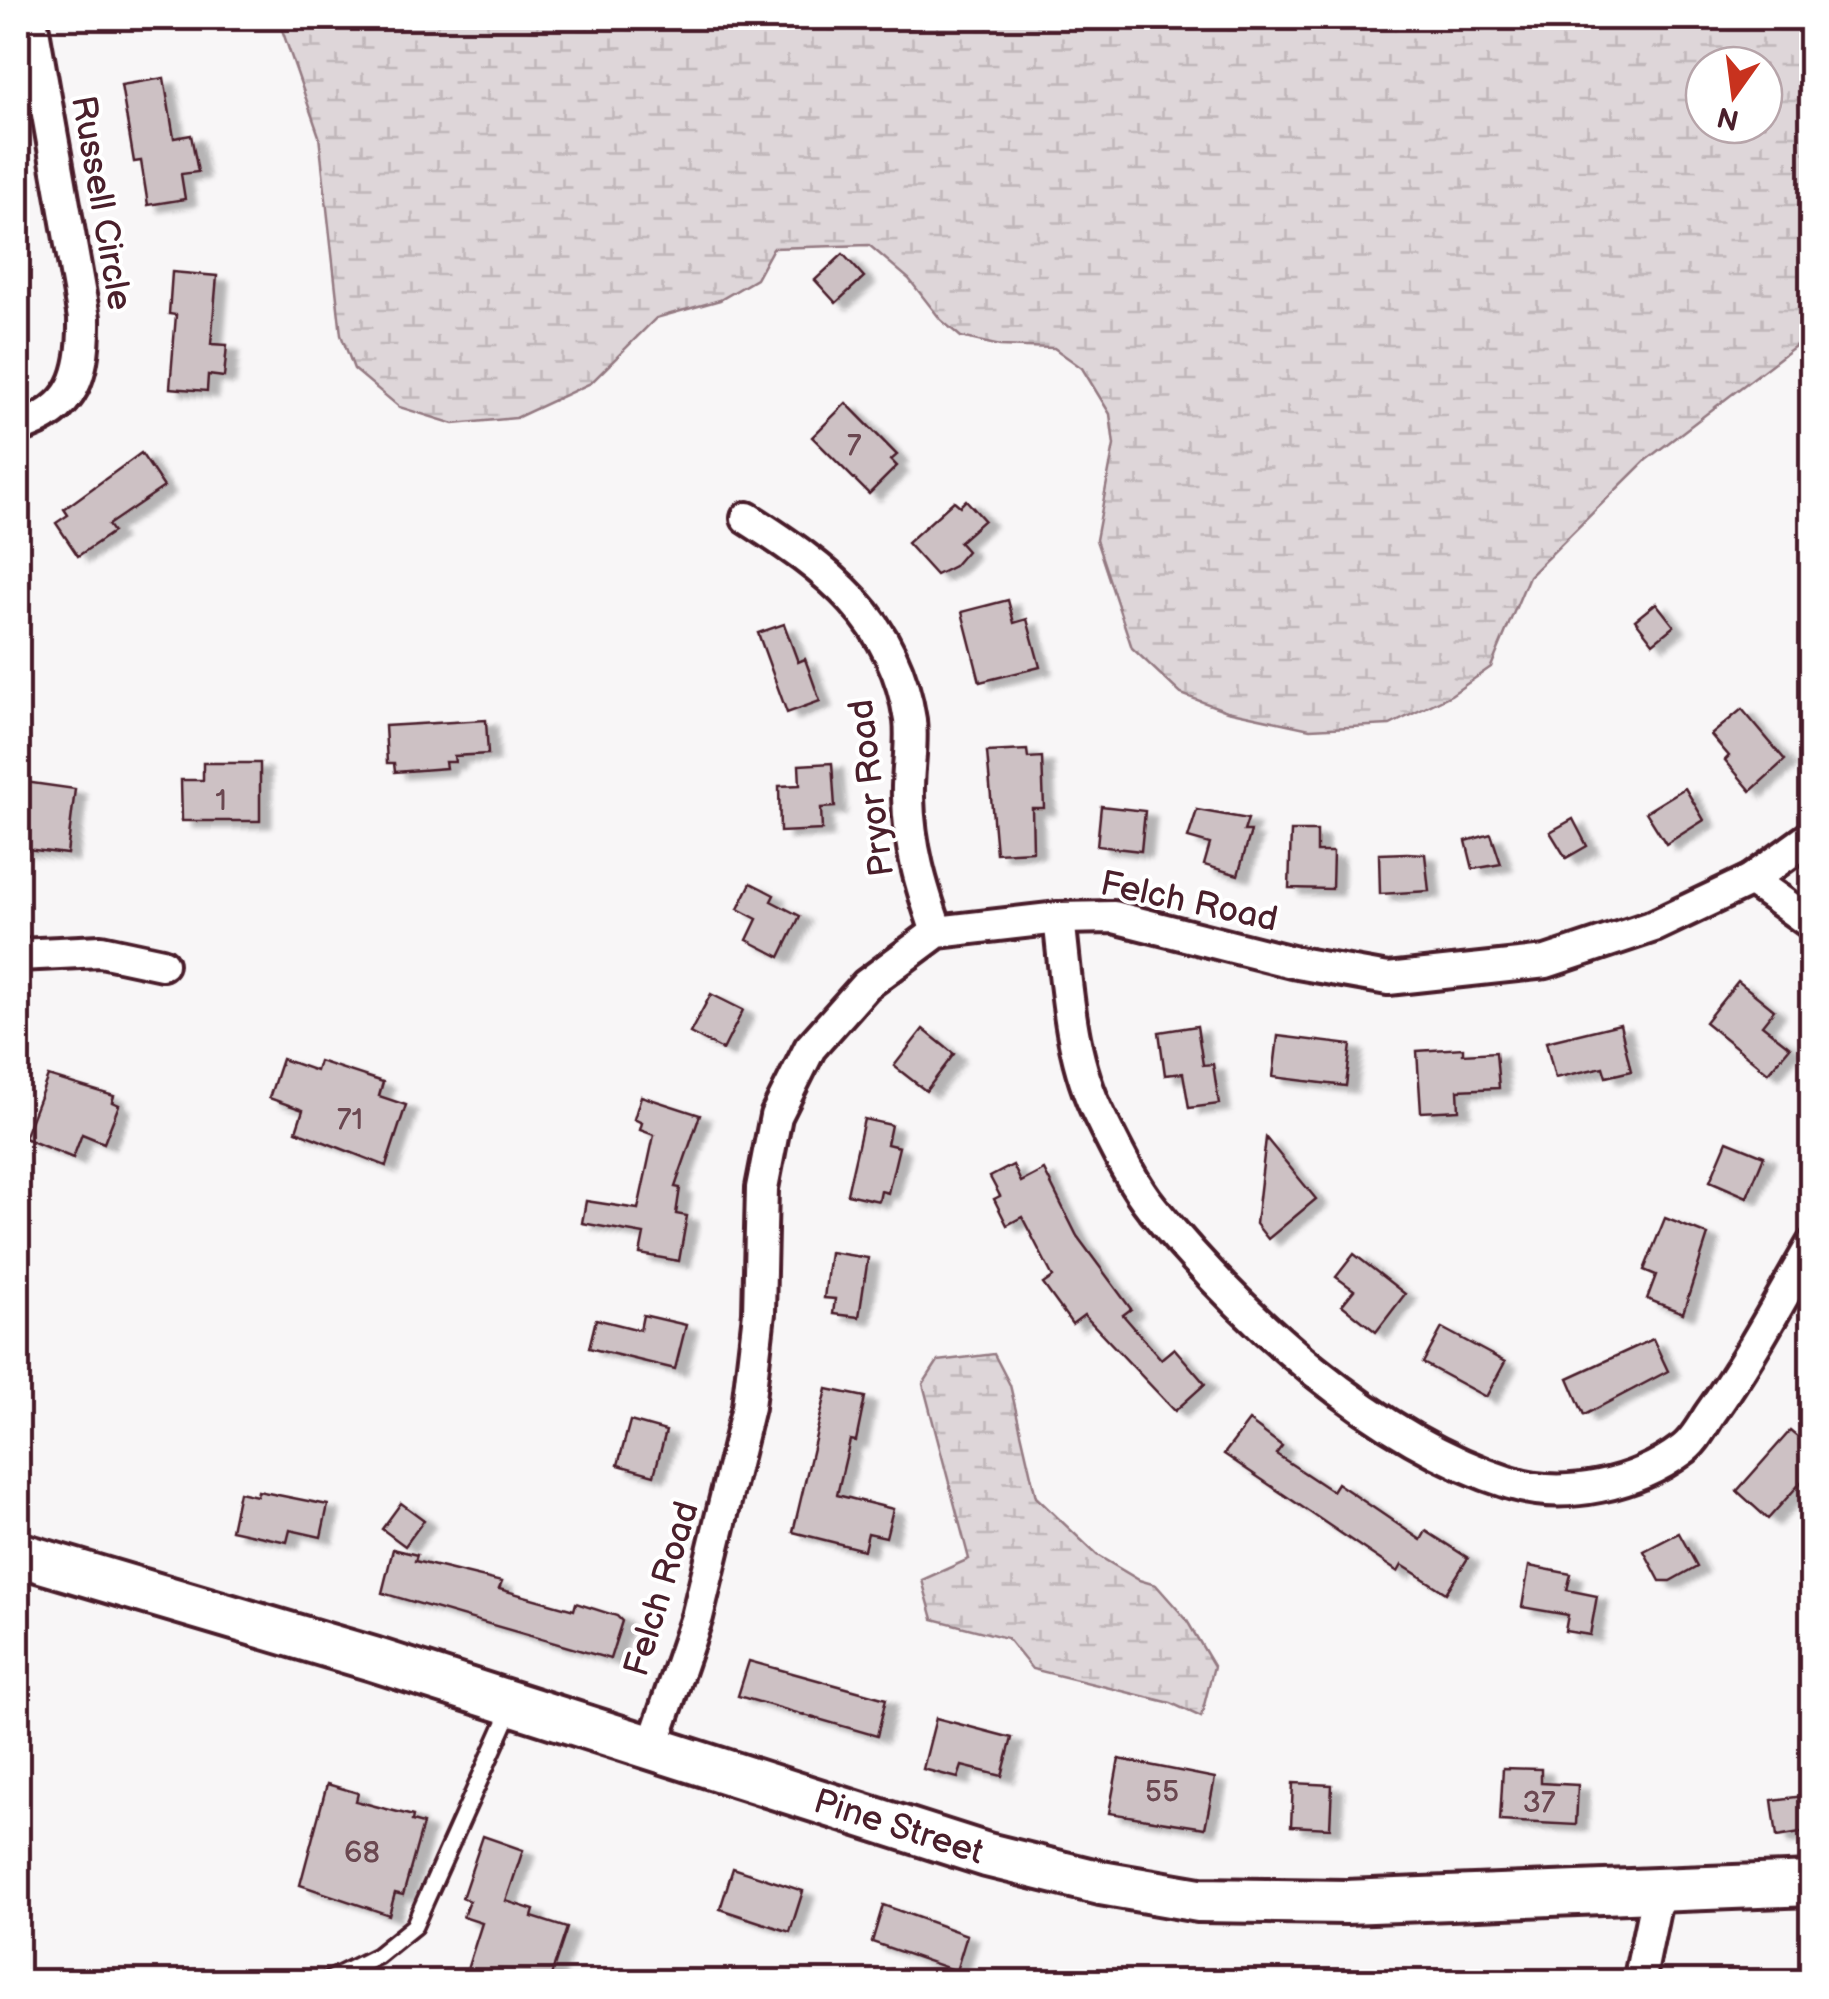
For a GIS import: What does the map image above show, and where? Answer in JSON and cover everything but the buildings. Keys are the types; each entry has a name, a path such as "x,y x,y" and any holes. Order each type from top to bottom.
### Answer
{"main road":[{"name":"Pine Street","path":"18,1554 513,1703 986,1856 1062,1876 1199,1900 1346,1902 1812,1884"}],"street":[{"name":"Russell Circle","path":"18,427 48,416 68,400 79,380 85,352 84,318 30,18"},
{"name":"Pryor Road","path":"747,518 819,564 856,602 891,656 910,721 913,862 938,932"},
{"name":"Felch Road","path":"652,1748 697,1616 748,1406 759,1313 762,1188 776,1116 810,1048 866,985 938,932 1059,918 1114,917 1292,962 1388,979 1546,962 1654,926 1751,880 1812,836"},
{"path":"1751,880 1812,924"},
{"path":"1059,918 1075,1046 1098,1114 1150,1206 1226,1290 1314,1376 1445,1455 1513,1484 1590,1489 1638,1477 1686,1448 1732,1383 1812,1245"},
{"path":"18,956 101,951 162,964"},
{"path":"1640,1982 1658,1890"}],"lane":[{"path":"325,1982 377,1956 414,1926 513,1703"}],"green space":[{"path":"278,18 898,18 906,30 925,23 925,18 1811,18 1811,334 1646,460 1529,576 1491,667 1451,695 1390,725 1310,729 1227,711 1181,694 1132,648 1096,540 1114,445 1110,414 1082,368 1054,348 1000,346 961,337 941,320 909,279 869,245 773,248 756,279 720,300 656,318 591,383 516,418 454,424 399,407 354,369 341,335 319,136"},
{"path":"994,1354 1010,1385 1036,1497 1097,1555 1139,1580 1156,1585 1186,1619 1214,1666 1201,1717 1171,1703 1032,1669 1007,1638 933,1619 922,1580 969,1559 923,1384 938,1361"}]}
